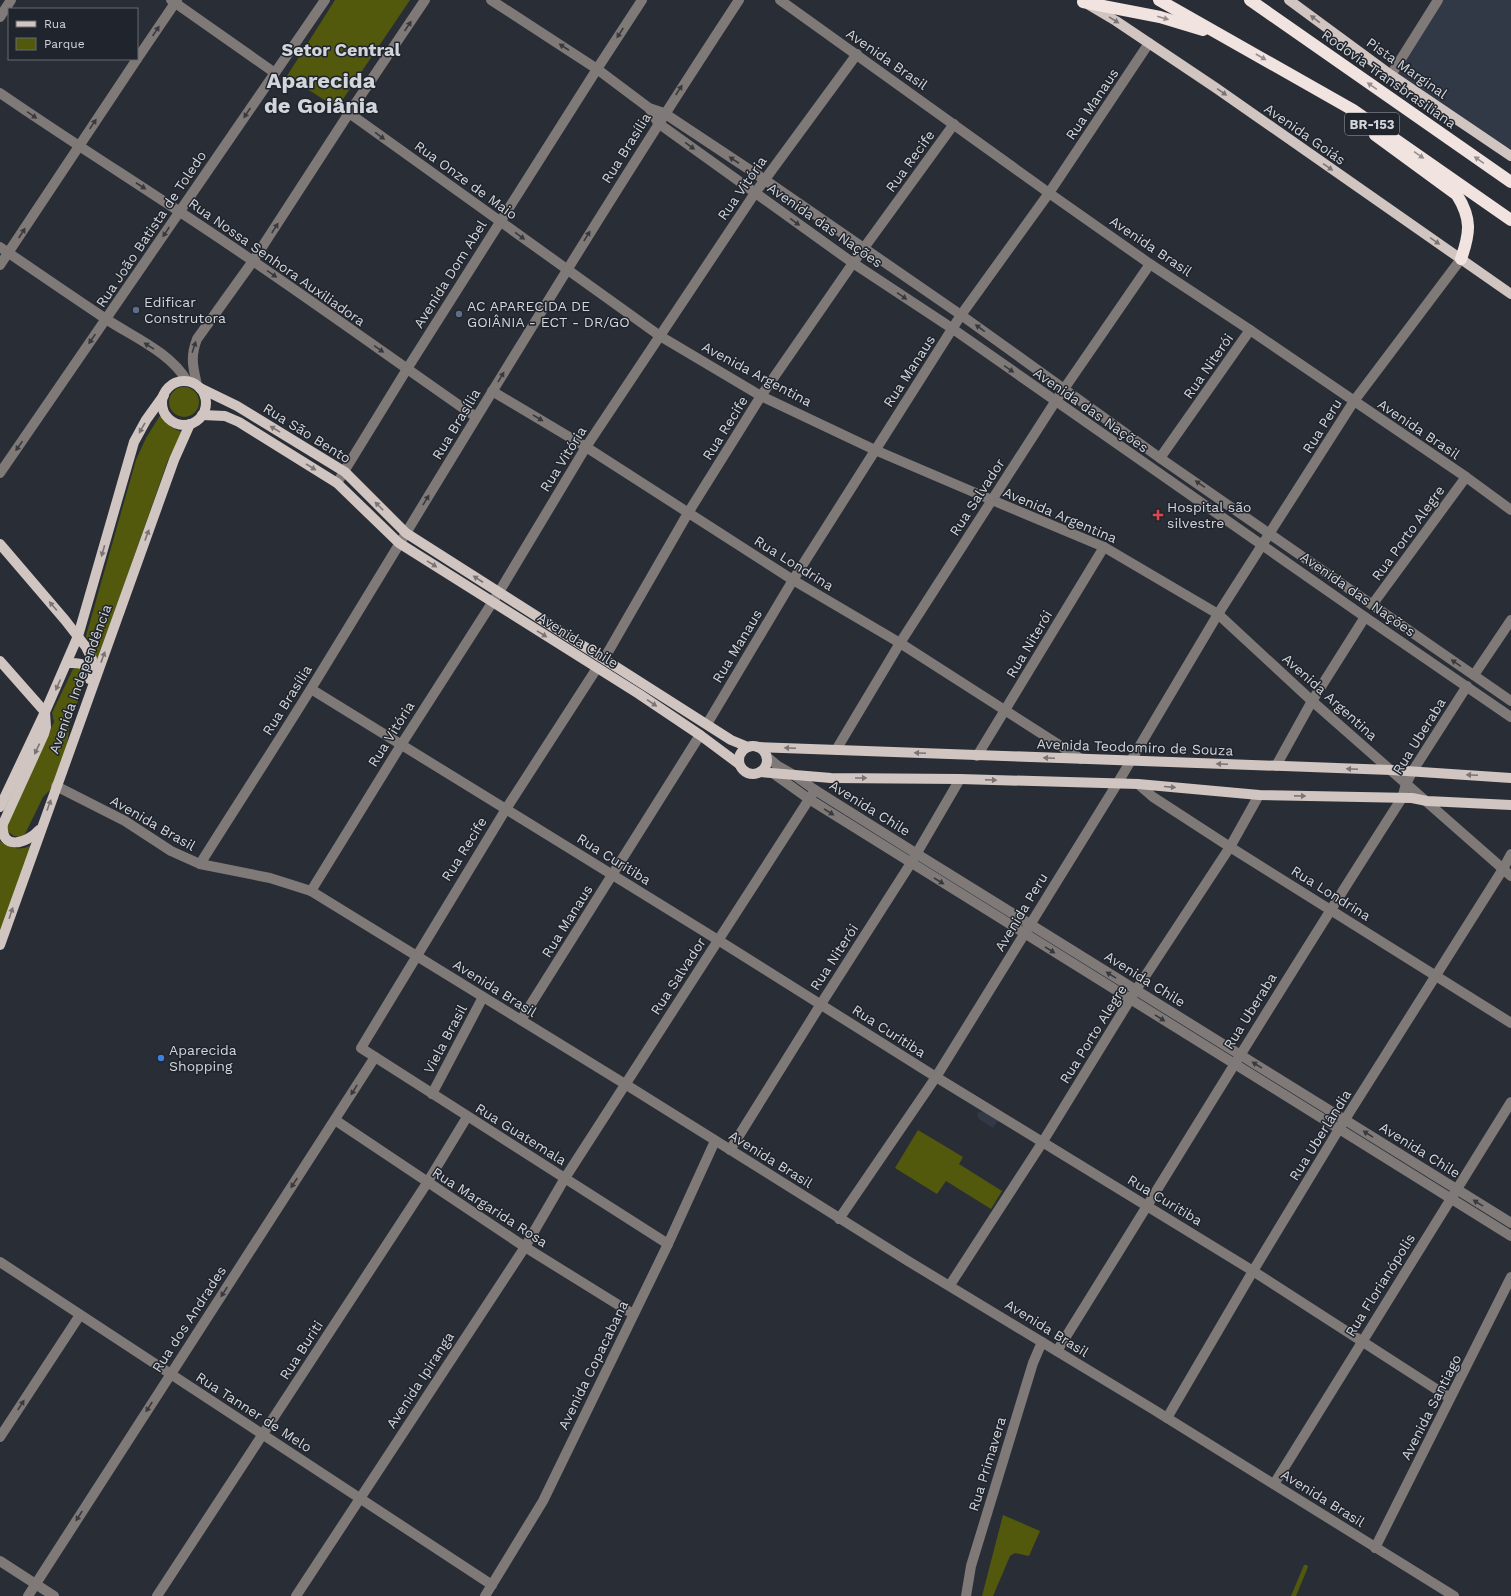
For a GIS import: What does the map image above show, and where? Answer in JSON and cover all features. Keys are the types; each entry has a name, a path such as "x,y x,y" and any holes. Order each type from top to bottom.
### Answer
{"highway":[{"name":"BR-153","path":"1159,0 1353,110 1511,220"},
{"name":"Rodovia Transbrasiliana","path":"1250,0 1511,182"},
{"path":"1258,0 1281,22"},
{"path":"1083,1 1160,17 1227,38"},
{"path":"1353,110 1367,129 1457,195 1464,206 1469,228 1468,239 1461,259"}],"main road":[{"name":"Pista Marginal","path":"1290,0 1391,75 1511,156"},
{"name":"Avenida Goiás","path":"1083,1 1116,20 1150,43 1511,294"},
{"path":"179,381 187,381 199,386 206,398 206,404 199,419 190,424 179,424 172,421 163,410 162,403 167,389 179,381"},
{"name":"Rua São Bento","path":"199,386 237,406 345,472 406,533"},
{"name":"Avenida Independência","path":"1,802 68,663 78,636 134,442 149,415 164,396"},
{"name":"Rua São Bento","path":"202,415 225,416 239,422 337,483 399,543"},
{"name":"Avenida Independência","path":"0,945 174,460 190,424"},
{"name":"Avenida Chile","path":"406,533 730,740 753,747"},
{"name":"Avenida Chile","path":"399,543 639,694 700,735 739,764"},
{"path":"0,544 78,636 92,659 92,671 74,724 71,747"},
{"path":"0,661 45,712 46,727 3,824 3,831 6,838 11,842 20,842 28,839 36,833 43,823"},
{"path":"68,663 77,662 86,666 89,670 89,678"},
{"path":"760,772 765,767 766,756 763,751 753,747 740,754 739,764 741,769 750,774 760,772 831,778 960,779 1138,784 1259,795 1402,798 1427,801 1511,805"},
{"name":"Avenida Teodomiro de Souza","path":"753,747 1391,770 1511,778"}],"street":[{"path":"0,17 11,0"},
{"name":"Rua João Batista de Toledo","path":"0,473 325,0"},
{"path":"199,386 192,361 192,350 197,339 253,261 349,113 425,0"},
{"path":"492,0 597,69 649,108 658,123"},
{"name":"Avenida Dom Abel","path":"337,483 500,221 642,0"},
{"name":"Rua Brasília","path":"200,864 311,689 476,417 658,123 739,0"},
{"name":"Avenida Brasil","path":"780,0 1150,264 1466,477 1511,510"},
{"path":"1391,75 1438,0"},
{"path":"138,57 174,1 275,73"},
{"name":"Rua Manaus","path":"707,724 793,580 961,315 1049,193 1150,43"},
{"name":"Rua Vitória","path":"311,891 401,745 499,592 586,447 755,192 857,54"},
{"path":"0,265 136,60"},
{"name":"Rua Nossa Senhora Auxiliadora","path":"0,93 78,146 180,211 476,417"},
{"name":"Avenida das Nações","path":"649,108 664,114 765,180 864,248 1064,388 1160,458 1271,533 1511,701"},
{"name":"Rua Onze de Maio","path":"349,113 567,269"},
{"name":"Avenida das Nações","path":"658,123 853,263 953,329 1055,402 1511,717"},
{"name":"Rua Recife","path":"604,659 688,513 761,396 853,263 954,124"},
{"path":"0,247 106,319 170,360 181,370 187,381"},
{"name":"Rua Peru","path":"1218,614 1354,401 1461,259"},
{"name":"Rua Salvador","path":"836,750 900,643 1064,388 1150,264"},
{"name":"Avenida Argentina","path":"567,269 660,336 761,396 875,450 1104,547 1218,614 1312,701 1507,873"},
{"name":"Rua Niterói","path":"1160,458 1250,330"},
{"name":"Rua Londrina","path":"492,391 586,447 793,580 900,643 1081,759"},
{"name":"Rua Porto Alegre","path":"1372,605 1466,477"},
{"name":"Rua Niterói","path":"977,756 1104,547"},
{"name":"Avenida Peru","path":"840,1219 936,1078 1117,784 1218,614"},
{"path":"1276,766 1312,701 1365,617"},
{"path":"1474,675 1511,620"},
{"name":"Rua Recife","path":"360,1048 506,809 597,668"},
{"name":"Rua Uberaba","path":"1057,1351 1148,1206 1330,909 1402,798 1406,784 1412,772 1467,686"},
{"name":"Rua Curitiba","path":"311,689 821,1004 936,1078 1253,1271 1450,1398"},
{"name":"Rua Manaus","path":"521,1020 700,735"},
{"name":"Avenida Chile","path":"766,756 778,766 815,790 1511,1224"},
{"name":"Avenida Chile","path":"774,774 809,799 1024,934 1511,1236"},
{"name":"Rua Niterói","path":"730,1150 917,854 960,779"},
{"name":"Rua Londrina","path":"1138,784 1153,797 1230,847 1511,1023"},
{"name":"Avenida Brasil","path":"56,786 125,821 171,851 200,864 270,878 311,891 625,1084 840,1219 1274,1484 1454,1596"},
{"name":"Rua Salvador","path":"565,1178 815,790"},
{"name":"Rua Porto Alegre","path":"950,1286 1042,1143 1136,990 1230,847 1259,795"},
{"name":"Rua Uberlândia","path":"1166,1418 1339,1129 1346,1121 1436,976 1507,873 1511,854"},
{"name":"Viela Brasil","path":"432,1094 483,997"},
{"name":"Rua Guatemala","path":"360,1048 668,1244"},
{"name":"Rua dos Andrades","path":"28,1596 375,1057"},
{"name":"Rua Florianópolis","path":"1274,1484 1511,1102"},
{"name":"Rua Buriti","path":"157,1596 427,1183 467,1117"},
{"name":"Rua Margarida Rosa","path":"335,1120 427,1183 525,1247 633,1314"},
{"name":"Avenida Copacabana","path":"485,1596 543,1502 668,1244 715,1141"},
{"name":"Avenida Ipiranga","path":"296,1596 525,1247 565,1178"},
{"name":"Rua Tanner de Melo","path":"0,1262 492,1585"},
{"name":"Avenida Santiago","path":"1375,1548 1511,1277"},
{"path":"0,1437 80,1314"},
{"name":"Rua Primavera","path":"966,1596 971,1566 1033,1363 1042,1342"},
{"path":"0,1561 54,1596"}],"shaded area":[{"path":"1442,0 1511,0 1511,149 1391,75"},
{"path":"986,1111 999,1119 993,1128 979,1119 977,1115 979,1112"}],"green space":[{"path":"335,0 410,0 337,108 287,76"},
{"path":"184,387 195,391 199,402 195,413 184,417 173,413 169,402 173,391"},
{"path":"161,414 165,421 171,426 185,433 168,460 97,662 92,647 86,636 136,460 146,438"},
{"path":"78,667 83,669 85,679 69,728 67,746 51,789 43,797 25,834 22,837 14,836 8,832 7,822 54,722 52,713 73,669"},
{"path":"0,841 15,848 23,848 32,845 0,933"},
{"path":"918,1130 963,1157 959,1164 1002,1191 991,1209 946,1181 937,1194 895,1168"},
{"path":"1003,1515 1040,1531 1029,1556 1015,1553 1010,1556 993,1596 982,1596"},
{"path":"1304,1565 1307,1565 1308,1567 1296,1596 1291,1596"}],"place":[{"name":"Edificar Construtora","path":"136,310"},
{"name":"AC APARECIDA DE GOIÂNIA - ECT - DR/GO","path":"459,314"},
{"name":"Hospital são silvestre","path":"1158,515"},
{"name":"Aparecida Shopping","path":"161,1058"}],"district":[{"name":"Setor Central","path":"341,50"},
{"name":"Aparecida de Goiânia","path":"321,92"}]}
